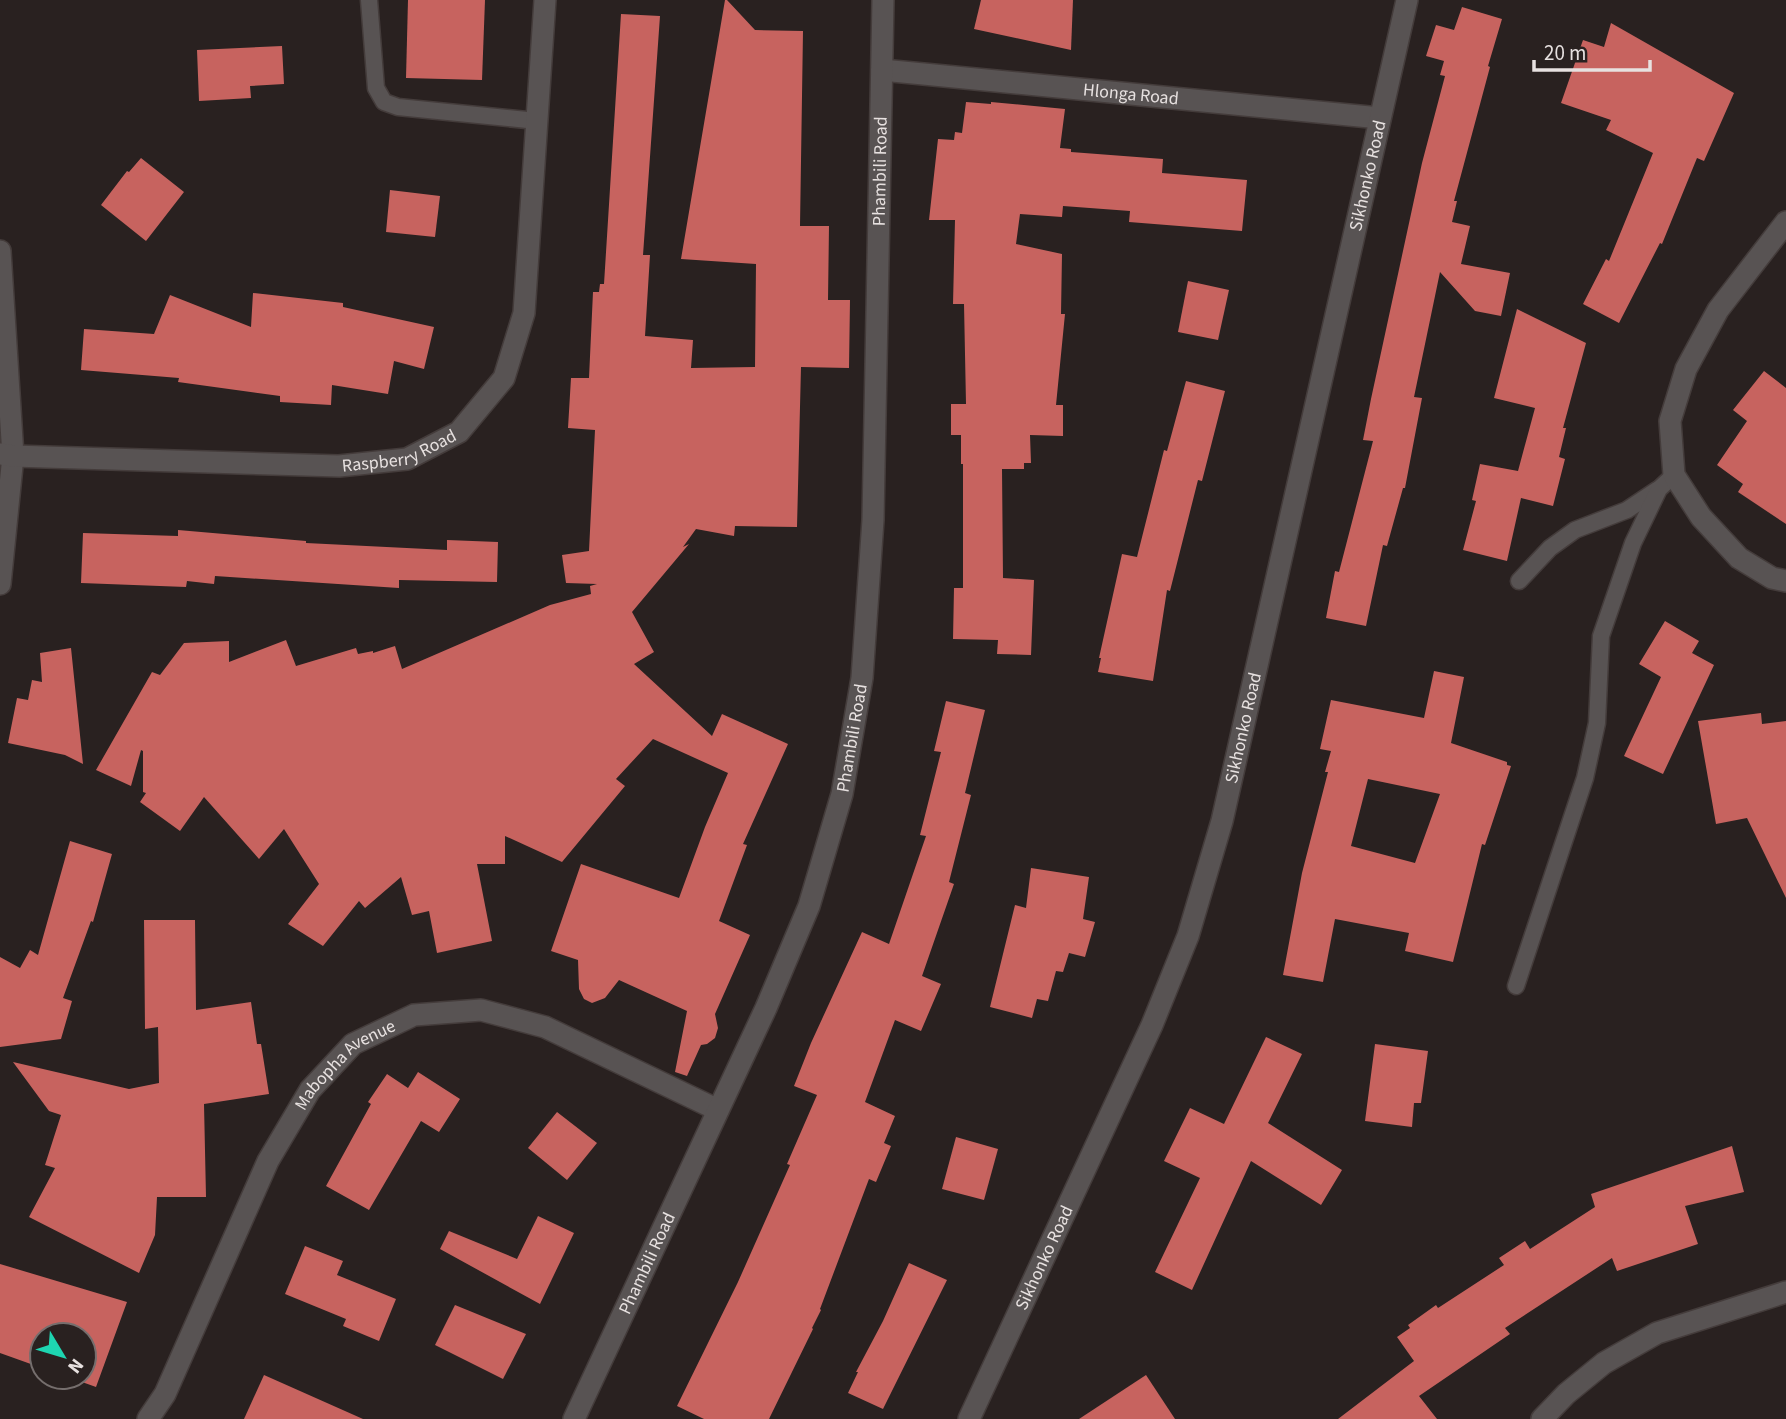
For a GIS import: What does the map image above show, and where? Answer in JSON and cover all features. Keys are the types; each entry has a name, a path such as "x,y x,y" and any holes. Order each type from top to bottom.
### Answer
{"street":[{"name":"Raspberry Road","path":"7,455 339,466 407,458 459,432 504,378 524,313 545,0"},
{"name":"Phambili Road","path":"574,1419 766,1008 809,906 842,794 862,678 873,520 883,0"},
{"name":"Sikhonko Road","path":"969,1419 1152,1025 1188,936 1222,821 1407,0"},
{"name":"Hlonga Road","path":"882,70 1380,118"},
{"path":"1786,222 1718,310 1686,369 1670,421 1667,482 1739,558 1772,578 1786,581"},
{"path":"0,251 7,455 0,584"},
{"name":"Mabopha Avenue","path":"148,1419 165,1394 268,1161 310,1090 353,1044 414,1015 481,1010 545,1027 718,1110"},
{"path":"1542,1419 1566,1394 1604,1363 1657,1333 1786,1292"}],"lane":[{"path":"369,0 376,88 384,102 398,107 537,121"},
{"path":"1519,581 1550,548 1575,530 1628,510 1667,482"},
{"path":"1516,986 1585,778 1597,723 1601,636 1633,543 1667,482"}],"building":[{"path":"408,0 485,0 482,80 406,78"},
{"path":"725,0 755,30 803,31 800,226 829,226 828,300 850,300 849,368 801,367 797,527 735,526 734,536 696,529 683,547 689,544 632,612 654,652 634,664 712,736 722,714 788,744 743,844 747,845 719,921 750,935 715,1014 718,1028 715,1038 701,1045 687,1076 675,1072 687,1011 619,980 605,998 592,1003 584,999 579,989 578,960 551,951 581,864 679,898 728,773 653,739 616,779 625,786 562,862 505,836 505,864 477,864 492,941 437,953 429,911 412,915 401,877 365,908 359,901 323,946 288,924 319,884 284,829 259,859 204,797 180,831 140,802 146,793 143,792 143,751 141,750 131,786 96,770 152,672 160,675 184,643 229,641 229,662 286,640 296,666 356,648 358,654 373,653 395,646 402,669 550,605 591,594 590,586 597,584 566,583 562,555 589,551 595,430 568,428 571,378 589,378 593,292 599,292 600,284 604,284 621,14 660,16 643,255 650,255 645,336 693,340 691,368 755,367 756,264 681,259"},
{"path":"981,0 1073,0 1071,50 974,29"},
{"path":"1462,7 1502,19 1454,201 1457,201 1452,222 1470,226 1461,264 1510,273 1501,316 1475,311 1440,272 1414,397 1422,398 1405,488 1387,546 1383,545 1366,626 1326,618 1335,571 1339,572 1373,441 1363,440 1371,399 1422,163 1445,76 1440,75 1444,61 1426,56 1436,25 1454,30"},
{"path":"1611,23 1734,93 1704,161 1697,158 1662,244 1660,243 1619,323 1583,304 1606,259 1609,261 1653,153 1606,130 1611,120 1561,103 1583,40 1604,47"},
{"path":"282,46 284,84 250,86 251,98 199,101 197,50"},
{"path":"966,102 1065,109 1060,148 1071,149 1071,152 1163,159 1162,173 1247,180 1242,231 1129,222 1130,211 1063,206 1062,217 1020,214 1016,244 1062,254 1061,314 1065,314 1056,405 1063,405 1063,436 1030,435 1031,463 1024,463 1024,469 1002,469 1003,578 1034,580 1031,655 997,654 998,640 953,639 954,588 963,588 963,464 961,435 951,435 951,404 966,404 964,304 953,304 955,220 929,220 938,139 954,140 955,132 962,133"},
{"path":"141,158 184,192 146,241 101,205 127,171"},
{"path":"390,190 440,196 435,237 386,232"},
{"path":"1188,281 1229,290 1218,340 1178,332"},
{"path":"253,293 343,303 343,307 434,327 424,369 394,361 388,394 332,385 331,405 280,402 280,396 178,382 179,378 81,370 84,329 154,334 170,295 251,327"},
{"path":"1517,309 1586,343 1563,428 1566,428 1559,457 1565,459 1553,506 1521,498 1507,561 1463,550 1476,501 1472,500 1480,464 1518,471 1535,408 1494,398"},
{"path":"1764,371 1786,388 1786,524 1738,492 1743,484 1717,465 1747,421 1733,410"},
{"path":"1186,381 1225,391 1202,481 1198,480 1170,591 1167,590 1153,681 1098,672 1122,554 1137,557 1164,450 1167,451"},
{"path":"178,530 306,543 447,550 447,540 498,542 497,582 399,580 399,588 215,576 214,584 187,581 186,587 81,583 83,533 178,536"},
{"path":"1665,621 1699,641 1692,653 1714,665 1663,774 1624,756 1661,677 1639,664"},
{"path":"71,648 83,764 65,755 8,743 17,698 28,700 32,680 42,682 40,653"},
{"path":"1434,671 1464,677 1451,743 1507,762 1507,765 1511,766 1485,845 1482,844 1453,962 1405,951 1409,933 1335,919 1323,982 1283,975 1302,873 1328,772 1325,772 1331,751 1320,749 1331,700 1424,718","holes":["1368,779 1440,794 1415,863 1351,846"]},
{"path":"946,701 985,710 965,793 971,795 949,882 954,884 922,976 941,984 921,1031 895,1020 865,1102 895,1116 884,1143 891,1146 876,1182 869,1179 821,1310 769,1419 704,1419 677,1406 738,1282 790,1165 787,1164 817,1095 794,1086 811,1043 862,932 889,944 926,836 920,835 941,752 934,751"},
{"path":"1761,713 1762,724 1786,721 1786,898 1747,818 1716,824 1698,721"},
{"path":"70,841 112,854 93,922 91,921 63,998 72,1001 61,1039 0,1047 0,957 20,968 30,950 38,955"},
{"path":"1031,868 1089,877 1083,919 1095,922 1085,957 1069,953 1063,972 1056,971 1048,1001 1037,999 1032,1018 990,1007 1015,905 1026,908"},
{"path":"144,920 195,920 196,1010 251,1002 257,1044 261,1044 269,1094 204,1104 206,1197 157,1197 155,1235 139,1273 29,1217 55,1168 45,1165 61,1115 49,1111 13,1062 129,1089 159,1083 158,1027 145,1029"},
{"path":"1266,1037 1302,1054 1268,1123 1342,1170 1321,1205 1251,1161 1192,1290 1155,1272 1200,1178 1164,1161 1190,1108 1224,1124"},
{"path":"1375,1044 1428,1051 1421,1103 1414,1103 1412,1127 1365,1121"},
{"path":"418,1072 460,1099 439,1132 421,1121 369,1210 326,1186 371,1104 368,1102 387,1074 408,1088"},
{"path":"557,1112 597,1143 567,1180 528,1148"},
{"path":"956,1137 998,1149 984,1200 942,1189"},
{"path":"1732,1146 1744,1192 1685,1206 1698,1244 1617,1271 1612,1258 1505,1328 1510,1334 1419,1396 1437,1419 1338,1419 1414,1361 1397,1337 1410,1328 1408,1325 1436,1305 1438,1308 1504,1265 1499,1258 1525,1241 1530,1249 1595,1207 1591,1194"},
{"path":"538,1216 574,1233 540,1304 440,1249 449,1231 517,1259"},
{"path":"305,1246 343,1261 337,1275 396,1299 379,1341 343,1326 346,1319 285,1294"},
{"path":"909,1263 947,1280 883,1409 848,1393"},
{"path":"0,1264 127,1302 98,1382 98,1321 28,1321 28,1363 0,1353"},
{"path":"455,1305 526,1334 503,1379 435,1345"},
{"path":"264,1375 363,1419 244,1419"},
{"path":"1146,1375 1175,1419 1079,1419"}]}
